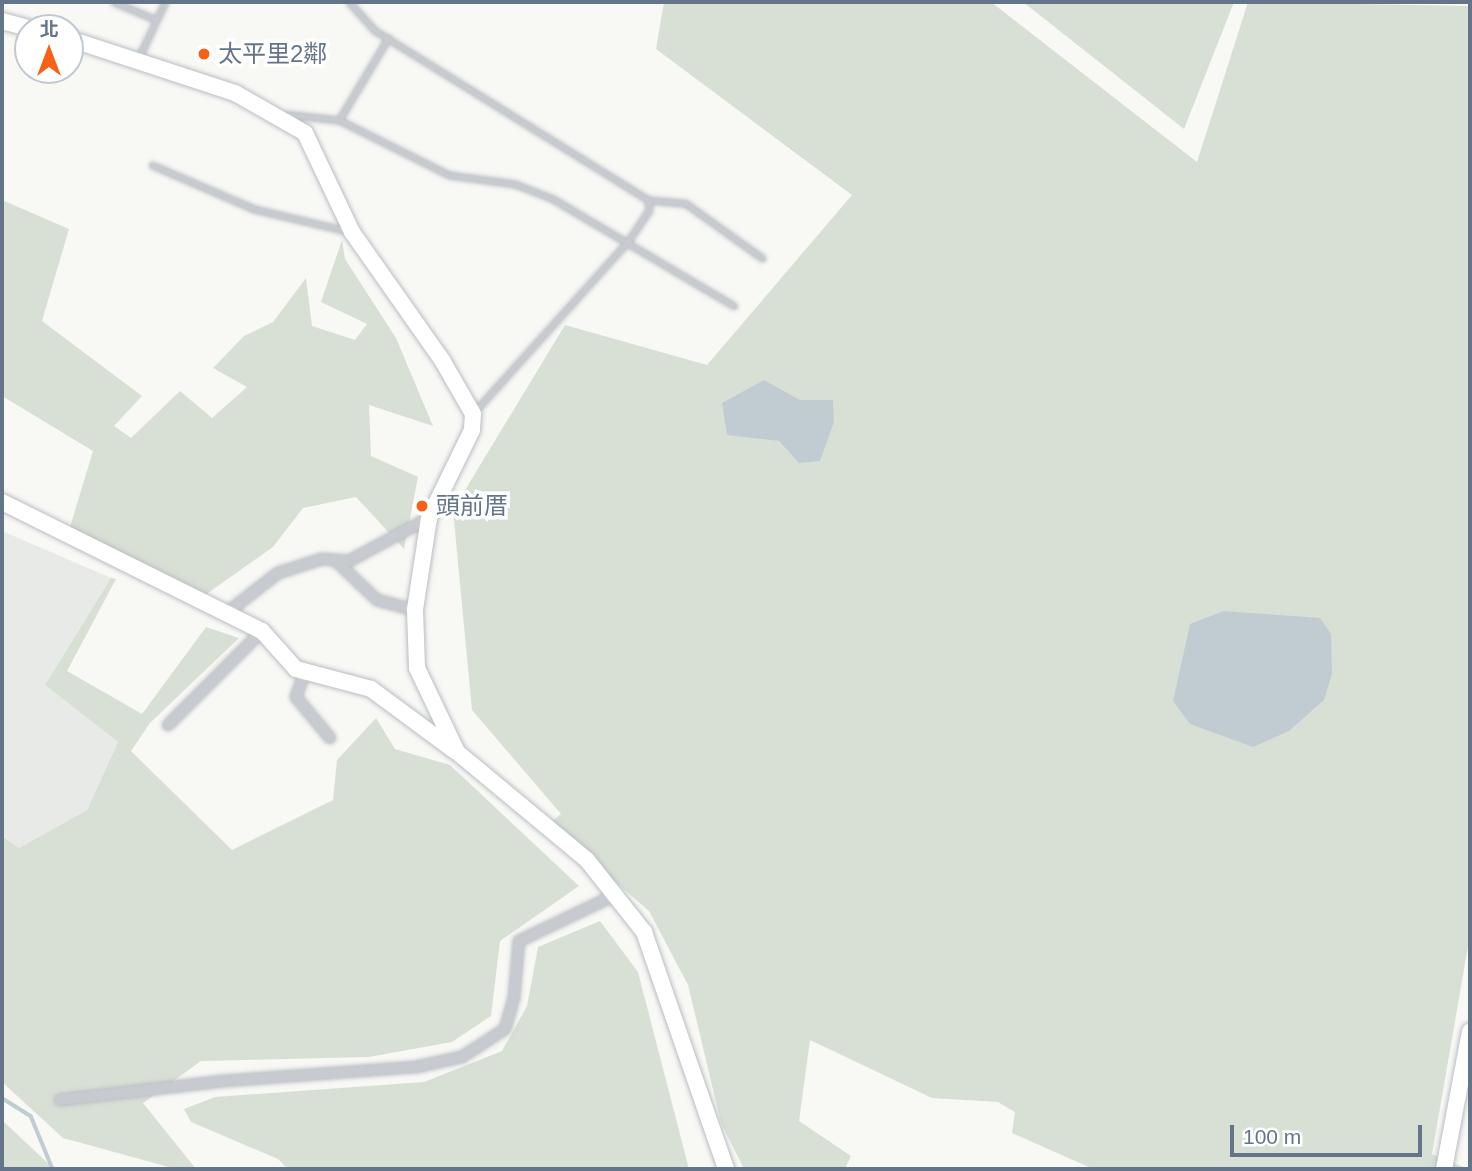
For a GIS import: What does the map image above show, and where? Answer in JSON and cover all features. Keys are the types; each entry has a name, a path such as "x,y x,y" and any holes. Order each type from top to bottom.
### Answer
{"street":[{"path":"84,44 236,93 278,114 305,133 317,150 352,232 442,360 473,414 460,460 429,518 415,610 418,668 457,752"},
{"path":"2,502 224,615 262,631 275,640 280,654 305,672 352,680 371,689 457,752 587,860 617,894 659,964 726,1169"},
{"path":"224,615 278,572 335,560 349,561 429,518"},
{"path":"335,560 377,600 415,610"},
{"path":"168,725 262,631"},
{"path":"305,672 296,697 330,738"},
{"path":"60,1100 224,1081 416,1067 462,1057 505,1029 514,997 519,941 617,894"},
{"path":"1444,1169 1470,1031"}],"lane":[{"path":"114,2 154,19"},
{"path":"137,61 154,19 165,2"},
{"path":"349,2 388,38 648,200 685,202 762,258"},
{"path":"339,120 388,38"},
{"path":"278,114 339,120 449,175 515,184 553,198 629,240 734,306"},
{"path":"152,165 254,209 352,232"},
{"path":"473,414 629,240 649,210 648,200"}],"shaded area":[{"path":"664,2 991,2 1197,162 1248,2 1470,6 1470,935 1432,1154 1468,1169 1093,1169 1012,1133 1015,1112 998,1102 932,1098 810,1040 799,1121 851,1156 845,1169 744,1169 721,1123 688,985 649,911 549,824 561,814 472,710 453,510 565,325 707,365 852,195 656,49"},
{"path":"1023,2 1234,2 1184,129"},
{"path":"2,200 69,229 42,321 142,396 114,426 131,438 180,391 212,418 247,387 213,368 244,336 273,322 306,278 312,326 355,340 367,324 321,302 342,240 345,259 396,338 433,426 369,405 371,456 418,477 404,549 356,497 303,508 273,547 205,595 70,527 93,451 2,396"},
{"path":"764,380 800,400 833,400 834,422 820,461 799,463 779,441 727,435 722,403"},
{"path":"2,531 111,578 45,685 118,742 87,810 19,848 2,836"},
{"path":"111,578 116,579 67,671 142,714 206,627 239,638 150,723 131,751 232,850 333,800 337,760 376,718 395,749 450,765 579,886 500,941 491,1016 452,1042 369,1057 201,1061 143,1103 196,1169 176,1169 63,1138 2,1082 2,836 19,848 87,810 118,742 45,685"},
{"path":"1224,611 1320,618 1331,634 1332,674 1324,700 1289,731 1253,747 1190,724 1173,701 1190,624"},
{"path":"600,921 638,972 689,1169 288,1169 278,1159 191,1122 184,1109 215,1097 424,1082 502,1051 527,1006 538,947"},
{"path":"2,1120 52,1167 53,1169 2,1169"}],"waterway":[{"path":"2,1098 31,1116 53,1169"}],"place":[{"name":"太平里2鄰","path":"204,54"},
{"name":"頭前厝","path":"422,506"}]}
